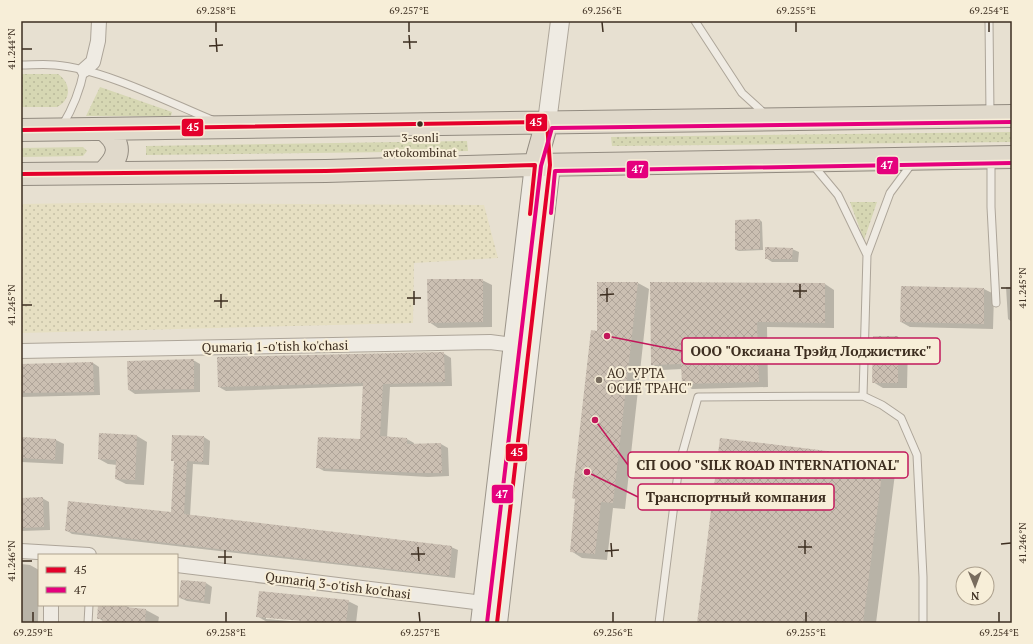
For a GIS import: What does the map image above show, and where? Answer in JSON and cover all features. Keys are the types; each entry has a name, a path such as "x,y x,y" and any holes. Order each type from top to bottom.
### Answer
{"highway":[{"path":"21,130 1012,116"},
{"path":"542,165 547,122"},
{"path":"103,129 114,140 117,151 113,163 103,173"},
{"path":"21,174 326,171 542,165 1002,157"}],"main road":[{"path":"481,623 493,610 501,520 542,165"}],"street":[{"path":"84,70 93,62 98,41 99,21"},
{"path":"547,122 560,21"},
{"name":"Qumariq 1-o'tish ko'chasi","path":"21,351 490,342 521,346"},
{"path":"21,550 70,554"},
{"name":"Qumariq 3-o'tish ko'chasi","path":"178,565 493,610"},
{"path":"51,606 51,623"}],"lane":[{"path":"695,21 742,93 771,119"},
{"path":"989,21 990,116"},
{"path":"21,65 55,65 84,70 107,77 231,127"},
{"path":"60,130 73,107 80,88 84,70"},
{"path":"996,303 991,208 1002,157"},
{"path":"863,396 867,255 890,193 916,158"},
{"path":"809,160 838,195 867,255"},
{"path":"659,623 680,464 698,397 863,396 901,418 916,455 923,577 923,623"},
{"path":"88,623 89,606"}],"shaded area":[{"path":"21,204 484,205 498,258 414,263 413,323 21,333"}],"green space":[{"path":"21,74 58,74 67,86 68,91 65,100 57,107 21,107"},
{"path":"100,87 172,112 171,116 86,116"},
{"path":"1012,132 1012,142 612,146 611,137"},
{"path":"467,141 468,151 146,155 146,146"},
{"path":"83,147 87,151 83,156 21,157 21,148"},
{"path":"850,202 877,202 864,240"}],"building":[{"path":"760,219 760,249 735,250 735,220"},
{"path":"765,247 793,248 792,259 765,259"},
{"path":"427,279 483,279 483,322 428,323"},
{"path":"597,282 638,282 613,503 601,502 595,554 570,552 575,499 572,498 591,330 597,331"},
{"path":"650,282 825,283 825,323 757,322 759,382 682,384 681,364 651,365"},
{"path":"901,286 984,288 984,324 900,322"},
{"path":"873,336 898,336 898,383 872,383"},
{"path":"444,352 445,382 383,384 380,436 407,438 407,444 441,443 442,473 316,468 318,437 360,439 363,383 218,387 217,357"},
{"path":"194,359 194,389 128,390 127,361"},
{"path":"93,362 94,392 21,393 21,364"},
{"path":"99,433 137,435 135,480 115,479 116,460 98,459"},
{"path":"172,435 204,436 203,462 187,461 184,514 452,546 449,576 65,531 68,501 171,512 174,461 171,461"},
{"path":"21,437 56,439 55,460 21,458"},
{"path":"720,438 884,458 863,623 697,623"},
{"path":"43,497 44,527 21,528 21,498"},
{"path":"181,580 206,582 204,601 179,598"},
{"path":"259,591 349,600 346,623 325,623 256,617"},
{"path":"98,606 125,606 146,609 145,623 102,623 103,619 97,619"}],"transit line":[{"name":"45","path":"21,130 547,122 550,165 497,623"},
{"name":"47","path":"487,623 541,166 552,128 1012,122"},
{"name":"47","path":"551,213 555,171 1012,163"},
{"name":"45","path":"21,174 326,171 535,165 530,214"}],"place":[{"name":"3-sonli avtokombinat","path":"420,124"},
{"name":"ООО \"Оксиана Трэйд Лоджистикс\"","path":"607,336"},
{"name":"АО \"УРТА ОСИЁ ТРАНС\"","path":"599,380"},
{"name":"СП ООО \"SILK ROAD INTERNATIONAL\"","path":"595,420"},
{"name":"Транспортный компания","path":"587,472"}]}
